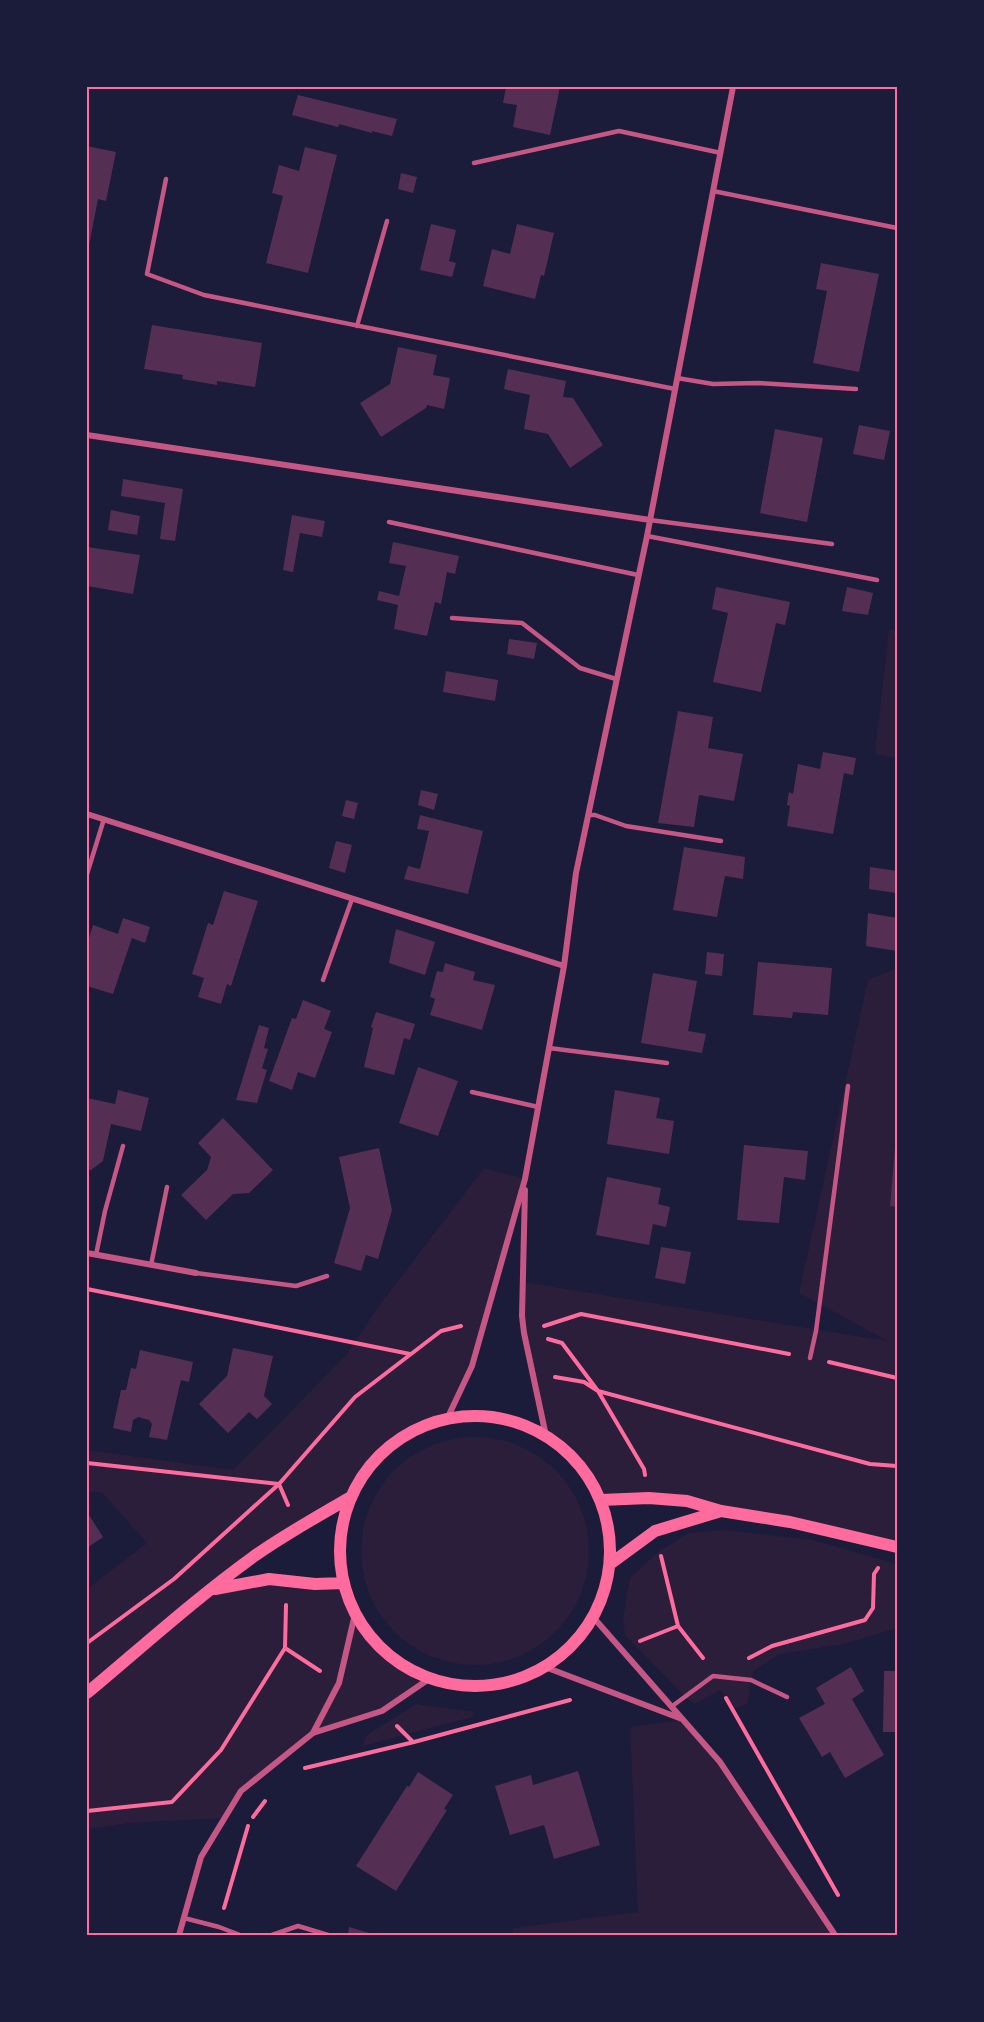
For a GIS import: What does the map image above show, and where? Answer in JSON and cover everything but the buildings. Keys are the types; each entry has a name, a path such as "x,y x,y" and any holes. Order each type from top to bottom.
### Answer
{"main road":[{"path":"481,1416 515,1422 546,1436 575,1459 590,1478 601,1500 609,1532 610,1564 604,1592 593,1617 573,1645 545,1667 508,1682 468,1686 429,1679 403,1666 380,1648 355,1614 344,1583 340,1540 351,1497 363,1475 380,1455 406,1435 447,1419 481,1416"},
{"path":"87,1693 253,1557 298,1527 351,1497"},
{"path":"601,1500 649,1498 687,1501 721,1511 790,1522 894,1546"},
{"path":"610,1564 655,1532 721,1511"},
{"path":"211,1590 269,1578 315,1584 344,1583"}],"street":[{"path":"447,1419 472,1366 525,1179 564,966 576,873 650,520 733,87"},
{"path":"87,435 650,520"},
{"path":"87,814 564,966"},
{"path":"525,1179 522,1316 546,1436"},
{"path":"87,1253 196,1273"},
{"path":"313,1733 339,1683 355,1614"},
{"path":"593,1617 720,1762 835,1935"},
{"path":"545,1667 683,1720"},
{"path":"179,1935 201,1857 241,1791 313,1733 382,1711 429,1679"}],"lane":[{"path":"474,163 619,131 721,153"},
{"path":"166,179 147,274 204,295 675,389"},
{"path":"713,191 897,228"},
{"path":"357,326 387,221"},
{"path":"677,378 713,384 758,383 856,389"},
{"path":"650,520 832,544"},
{"path":"390,522 638,575"},
{"path":"646,536 877,580"},
{"path":"452,618 522,623 580,668 616,679"},
{"path":"588,815 595,815 626,826 721,841"},
{"path":"87,874 104,819"},
{"path":"323,980 352,899"},
{"path":"549,1048 667,1063"},
{"path":"810,1358 816,1330 848,1086"},
{"path":"472,1092 538,1107"},
{"path":"96,1255 105,1211 123,1146"},
{"path":"151,1265 167,1187"},
{"path":"196,1273 296,1286 327,1276"},
{"path":"671,1707 713,1676 751,1680 787,1697"},
{"path":"184,1918 240,1935"},
{"path":"272,1935 298,1926 328,1935"}],"path":[{"path":"87,1289 410,1354"},
{"path":"524,1333 581,1314 810,1358 897,1378"},
{"path":"87,1643 174,1578 279,1484 355,1397 441,1330 470,1325"},
{"path":"546,1339 562,1343 598,1391 644,1469 649,1498"},
{"path":"552,1376 584,1382 598,1391 870,1464 897,1466"},
{"path":"87,1463 279,1484"},
{"path":"279,1484 298,1527"},
{"path":"655,1532 678,1626 704,1660 843,1904"},
{"path":"713,1676 772,1646 865,1620 873,1608 874,1574 894,1546"},
{"path":"87,1811 172,1802 221,1750 285,1648"},
{"path":"301,1769 568,1701 595,1685"},
{"path":"219,1927 248,1825 267,1798"}],"shaded area":[{"path":"897,629 897,758 875,754 889,630"},
{"path":"897,968 897,1547 687,1501 601,1500 590,1478 575,1459 546,1436 524,1333 523,1282 888,1341 799,1293 868,980"},
{"path":"484,1168 525,1179 472,1366 447,1419 406,1435 380,1455 351,1497 212,1589 269,1579 344,1583 353,1610 370,1635 397,1660 429,1679 382,1711 313,1733 241,1791 225,1818 129,1823 87,1829 87,1589 147,1543 102,1493 87,1491 87,1450 233,1470 347,1354 376,1310"},
{"path":"475,1437 497,1439 519,1446 538,1456 563,1479 575,1497 584,1518 589,1551 587,1573 580,1595 570,1614 547,1639 529,1651 508,1660 475,1665 453,1663 431,1656 412,1646 387,1623 375,1605 366,1584 361,1551 363,1529 370,1507 380,1488 403,1463 421,1451 442,1442"},
{"path":"724,1530 813,1540 897,1564 897,1628 844,1644 780,1654 753,1671 747,1704 732,1709 721,1690 695,1704 685,1697 625,1635 623,1618 630,1578 659,1551 689,1533"},
{"path":"416,1704 474,1712 472,1717 362,1746 367,1735"},
{"path":"683,1720 720,1762 835,1935 513,1935 513,1928 638,1912 630,1727"}]}
